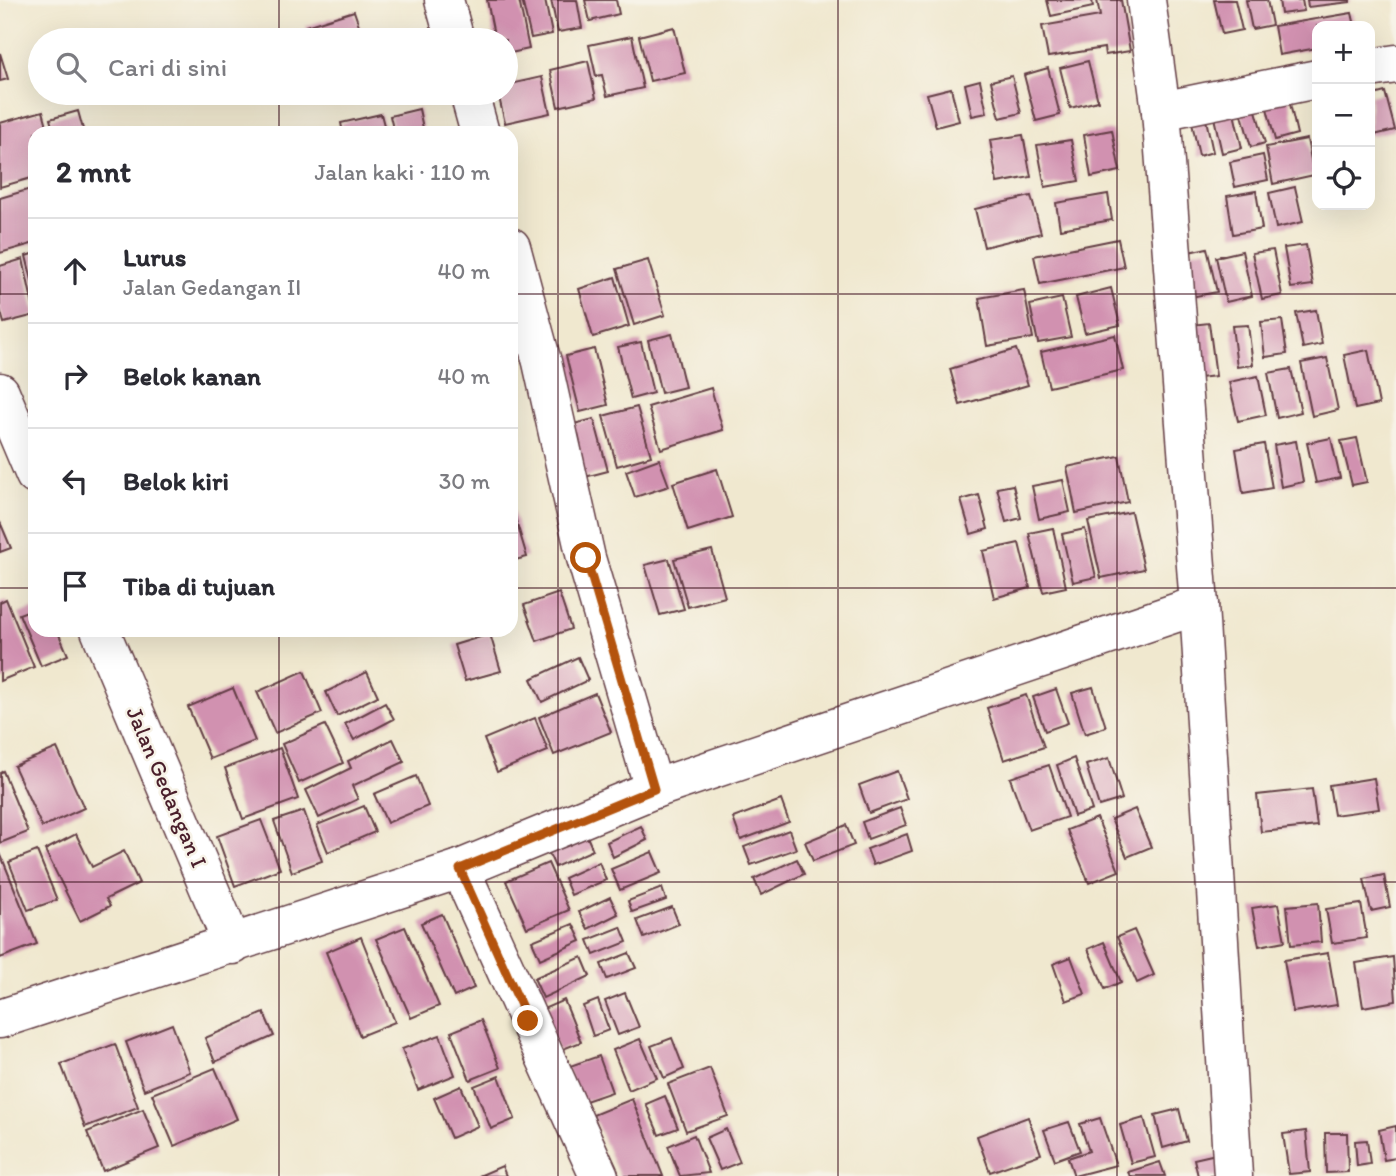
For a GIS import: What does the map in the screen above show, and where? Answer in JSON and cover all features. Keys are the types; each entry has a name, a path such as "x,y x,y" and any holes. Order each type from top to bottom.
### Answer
{"street":[{"path":"444,0 452,28"},
{"path":"1146,0 1161,111 1199,606 1233,1176"},
{"path":"1375,67 1396,64"},
{"path":"1161,111 1312,80"},
{"path":"472,105 478,126"},
{"path":"518,273 542,362 586,558 654,789"},
{"path":"0,392 28,458"},
{"path":"0,1019 460,869 654,789 1199,606"},
{"name":"Jalan Gedangan I","path":"103,637 233,945"},
{"path":"460,869 599,1176"}],"building":[{"path":"487,0 519,0 529,49 518,51 518,28 493,28"},
{"path":"522,0 545,0 552,34 531,38"},
{"path":"551,0 577,0 582,28 558,32"},
{"path":"585,0 616,0 619,14 590,21"},
{"path":"1047,0 1092,0 1093,7 1051,16"},
{"path":"1097,0 1121,0 1130,51 1105,55 1104,48 1048,57 1042,26 1100,16"},
{"path":"1214,0 1235,0 1242,30 1222,34"},
{"path":"1246,0 1267,0 1272,25 1252,29"},
{"path":"1279,0 1302,0 1304,11 1281,14"},
{"path":"1307,0 1350,0 1350,2 1308,7"},
{"path":"354,11 360,28 307,28"},
{"path":"1352,13 1354,21 1312,21 1312,49 1279,55 1274,26"},
{"path":"674,27 685,73 650,81 639,36"},
{"path":"632,36 643,88 607,96 602,75 596,76 589,45"},
{"path":"0,53 8,79 0,81"},
{"path":"588,61 596,98 558,107 550,70"},
{"path":"1088,61 1098,101 1070,108 1060,68"},
{"path":"1048,68 1060,115 1036,121 1024,75"},
{"path":"1012,76 1021,113 1000,118 991,81"},
{"path":"542,77 550,113 505,123 501,105 518,105 518,82"},
{"path":"980,80 987,113 972,116 965,84"},
{"path":"951,88 959,121 936,127 927,94"},
{"path":"1385,92 1395,130 1375,135 1375,95"},
{"path":"1288,95 1297,134 1275,140 1265,100"},
{"path":"1255,107 1265,143 1251,147 1241,111"},
{"path":"419,109 423,126 392,126 390,116"},
{"path":"1233,109 1242,148 1222,153 1213,113"},
{"path":"43,111 47,126 28,126 28,179 0,187 0,123"},
{"path":"78,111 82,126 52,126 50,119"},
{"path":"381,114 384,126 342,126 341,123"},
{"path":"1205,115 1213,152 1199,156 1191,118"},
{"path":"1112,130 1120,171 1091,177 1084,135"},
{"path":"1023,135 1031,177 997,183 990,140"},
{"path":"1307,139 1312,175 1273,184 1266,147"},
{"path":"1071,140 1079,181 1045,187 1037,145"},
{"path":"1263,155 1268,180 1235,187 1230,162"},
{"path":"1295,187 1303,222 1276,228 1269,193"},
{"path":"28,190 28,245 0,253 0,198"},
{"path":"1256,191 1262,229 1233,234 1227,196"},
{"path":"1108,194 1112,220 1060,229 1056,203"},
{"path":"1031,196 1041,233 984,247 975,209"},
{"path":"1118,239 1124,267 1040,284 1034,256"},
{"path":"1306,245 1313,285 1291,288 1284,248"},
{"path":"1207,248 1217,292 1190,297 1180,254"},
{"path":"1273,250 1282,295 1262,299 1252,253"},
{"path":"1242,251 1252,296 1226,302 1216,257"},
{"path":"23,259 28,282 28,317 4,323 0,309 0,266"},
{"path":"648,260 665,315 634,325 617,269"},
{"path":"615,277 629,326 593,337 579,289"},
{"path":"1111,288 1120,325 1085,333 1076,297"},
{"path":"1024,290 1033,338 987,346 979,298"},
{"path":"1062,298 1071,337 1038,343 1030,305"},
{"path":"1316,310 1322,344 1303,348 1296,313"},
{"path":"1282,320 1287,354 1265,357 1261,322"},
{"path":"1209,323 1216,376 1190,379 1183,326"},
{"path":"1248,325 1253,365 1237,367 1232,326"},
{"path":"672,334 685,387 661,393 648,340"},
{"path":"1115,335 1123,370 1049,387 1041,352"},
{"path":"641,342 653,393 631,399 618,347"},
{"path":"594,349 608,405 580,412 566,356"},
{"path":"1016,349 1028,385 960,405 950,369"},
{"path":"1368,350 1379,404 1355,409 1344,355"},
{"path":"1327,358 1338,410 1312,416 1301,363"},
{"path":"1291,369 1301,412 1277,418 1268,373"},
{"path":"1258,376 1266,415 1238,421 1229,382"},
{"path":"711,388 723,430 661,449 648,407"},
{"path":"637,407 651,456 617,466 603,416"},
{"path":"594,419 608,471 581,478 566,426"},
{"path":"1331,438 1340,478 1316,483 1307,443"},
{"path":"1357,438 1367,482 1352,485 1341,441"},
{"path":"1296,441 1303,482 1281,487 1274,445"},
{"path":"1264,444 1272,488 1243,493 1236,449"},
{"path":"1119,456 1128,502 1076,513 1067,467"},
{"path":"659,459 669,486 635,497 626,471"},
{"path":"717,469 732,517 688,531 673,483"},
{"path":"1063,480 1070,512 1039,519 1032,486"},
{"path":"1013,485 1021,518 1006,522 997,488"},
{"path":"979,495 988,529 971,534 961,500"},
{"path":"1131,512 1144,569 1101,578 1088,521"},
{"path":"0,522 11,548 0,552"},
{"path":"518,527 527,557 518,559"},
{"path":"1053,528 1066,587 1043,592 1029,533"},
{"path":"1085,529 1096,577 1073,582 1062,534"},
{"path":"1019,543 1030,588 994,598 983,551"},
{"path":"712,550 725,597 688,607 674,559"},
{"path":"669,559 684,609 660,615 645,565"},
{"path":"559,593 571,629 537,641 524,605"},
{"path":"6,599 34,667 0,681 0,602"},
{"path":"28,611 28,635 19,614"},
{"path":"29,637 60,637 68,655 41,666"},
{"path":"480,637 491,637 501,671 465,681 454,645"},
{"path":"578,657 588,680 542,702 531,679"},
{"path":"304,671 322,713 275,733 257,692"},
{"path":"367,672 378,696 337,716 326,692"},
{"path":"1093,687 1106,727 1085,734 1072,693"},
{"path":"233,688 255,741 210,759 188,707"},
{"path":"1056,689 1068,723 1045,731 1033,697"},
{"path":"595,693 611,732 554,755 539,717"},
{"path":"1026,695 1044,747 1004,760 987,708"},
{"path":"385,703 394,719 354,740 345,724"},
{"path":"535,718 548,751 497,772 484,739"},
{"path":"325,725 343,763 299,783 282,744"},
{"path":"393,739 404,762 352,786 358,799 319,818 306,790 351,768 348,761"},
{"path":"57,748 84,808 42,827 14,766"},
{"path":"280,748 298,799 243,819 225,768"},
{"path":"1074,758 1092,810 1074,816 1057,765"},
{"path":"1109,758 1122,799 1099,806 1086,765"},
{"path":"1049,765 1067,817 1029,830 1010,778"},
{"path":"3,771 28,832 0,843 0,773"},
{"path":"897,771 907,799 869,813 859,785"},
{"path":"416,776 428,806 387,823 374,794"},
{"path":"1374,778 1379,809 1334,815 1329,785"},
{"path":"1312,789 1317,826 1261,832 1257,795"},
{"path":"781,800 789,822 741,840 733,818"},
{"path":"364,806 375,832 328,852 317,825"},
{"path":"900,808 906,825 868,839 862,822"},
{"path":"1135,809 1151,847 1127,857 1111,819"},
{"path":"304,811 322,861 292,872 274,821"},
{"path":"1097,818 1119,871 1089,883 1067,830"},
{"path":"261,820 280,869 235,886 217,836"},
{"path":"846,825 854,845 813,861 805,842"},
{"path":"641,826 647,840 613,857 607,842"},
{"path":"789,830 796,849 751,865 744,847"},
{"path":"585,832 593,850 555,867 547,849"},
{"path":"76,834 92,867 124,851 139,883 106,899 110,906 80,921 45,850"},
{"path":"907,834 912,851 873,865 867,849"},
{"path":"37,851 57,900 28,910 9,862"},
{"path":"652,852 661,873 620,890 611,869"},
{"path":"0,853 37,944 0,958"},
{"path":"797,859 804,874 761,895 754,879"},
{"path":"599,862 606,880 571,895 564,878"},
{"path":"548,863 569,910 527,928 506,881"},
{"path":"1384,875 1390,907 1371,911 1364,879"},
{"path":"662,888 666,900 632,912 628,901"},
{"path":"610,897 618,914 588,929 579,912"},
{"path":"1318,903 1321,942 1291,945 1287,906"},
{"path":"1278,904 1285,941 1259,946 1252,908"},
{"path":"1361,904 1367,938 1332,943 1326,909"},
{"path":"672,907 679,924 644,938 637,920"},
{"path":"442,914 474,988 454,997 421,923"},
{"path":"573,924 581,941 540,959 532,941"},
{"path":"405,927 439,1006 411,1018 376,939"},
{"path":"621,927 627,942 594,955 588,940"},
{"path":"1134,930 1154,975 1137,983 1117,937"},
{"path":"361,937 395,1022 360,1036 326,952"},
{"path":"1104,942 1121,982 1105,989 1088,949"},
{"path":"629,953 636,968 607,979 601,964"},
{"path":"1328,953 1337,1005 1293,1012 1284,960"},
{"path":"582,957 590,976 543,998 534,978"},
{"path":"1071,957 1085,994 1066,1001 1053,964"},
{"path":"1393,957 1396,1001 1363,1007 1356,963"},
{"path":"625,993 639,1027 618,1035 605,1001"},
{"path":"564,1000 581,1042 558,1051 541,1010"},
{"path":"598,1000 609,1030 593,1036 583,1006"},
{"path":"264,1013 274,1036 215,1062 205,1038"},
{"path":"481,1020 500,1068 470,1080 451,1032"},
{"path":"172,1024 190,1072 144,1090 126,1042"},
{"path":"440,1035 455,1075 418,1090 402,1049"},
{"path":"672,1038 684,1069 664,1078 651,1046"},
{"path":"640,1039 657,1078 629,1090 613,1050"},
{"path":"115,1044 138,1107 85,1127 61,1064"},
{"path":"599,1056 612,1092 580,1103 567,1067"},
{"path":"215,1068 237,1119 174,1146 152,1094"},
{"path":"710,1068 728,1116 686,1131 668,1084"},
{"path":"499,1076 515,1119 491,1129 474,1086"},
{"path":"461,1086 478,1126 451,1138 434,1098"},
{"path":"665,1096 678,1128 659,1135 646,1104"},
{"path":"632,1099 663,1176 619,1176 593,1115"},
{"path":"143,1109 159,1148 103,1171 87,1132"},
{"path":"1179,1109 1187,1141 1163,1148 1155,1115"},
{"path":"1028,1117 1041,1154 990,1172 977,1136"},
{"path":"1100,1118 1116,1165 1074,1176 1068,1158 1089,1151 1080,1124"},
{"path":"1144,1118 1155,1157 1131,1163 1120,1125"},
{"path":"1069,1122 1080,1151 1055,1160 1044,1130"},
{"path":"1396,1126 1396,1158 1384,1160 1379,1130"},
{"path":"726,1129 740,1162 720,1170 706,1138"},
{"path":"1306,1131 1310,1172 1289,1174 1283,1134"},
{"path":"1325,1133 1347,1133 1348,1172 1326,1173"},
{"path":"694,1135 709,1173 680,1176 668,1146"},
{"path":"1367,1140 1370,1164 1357,1166 1355,1141"},
{"path":"1216,1154 1221,1176 1198,1176 1194,1159"},
{"path":"1160,1162 1165,1176 1130,1176 1128,1172"},
{"path":"502,1166 506,1176 479,1176"}],"route":[{"path":"528,1021 460,869 654,789 586,558"}]}
